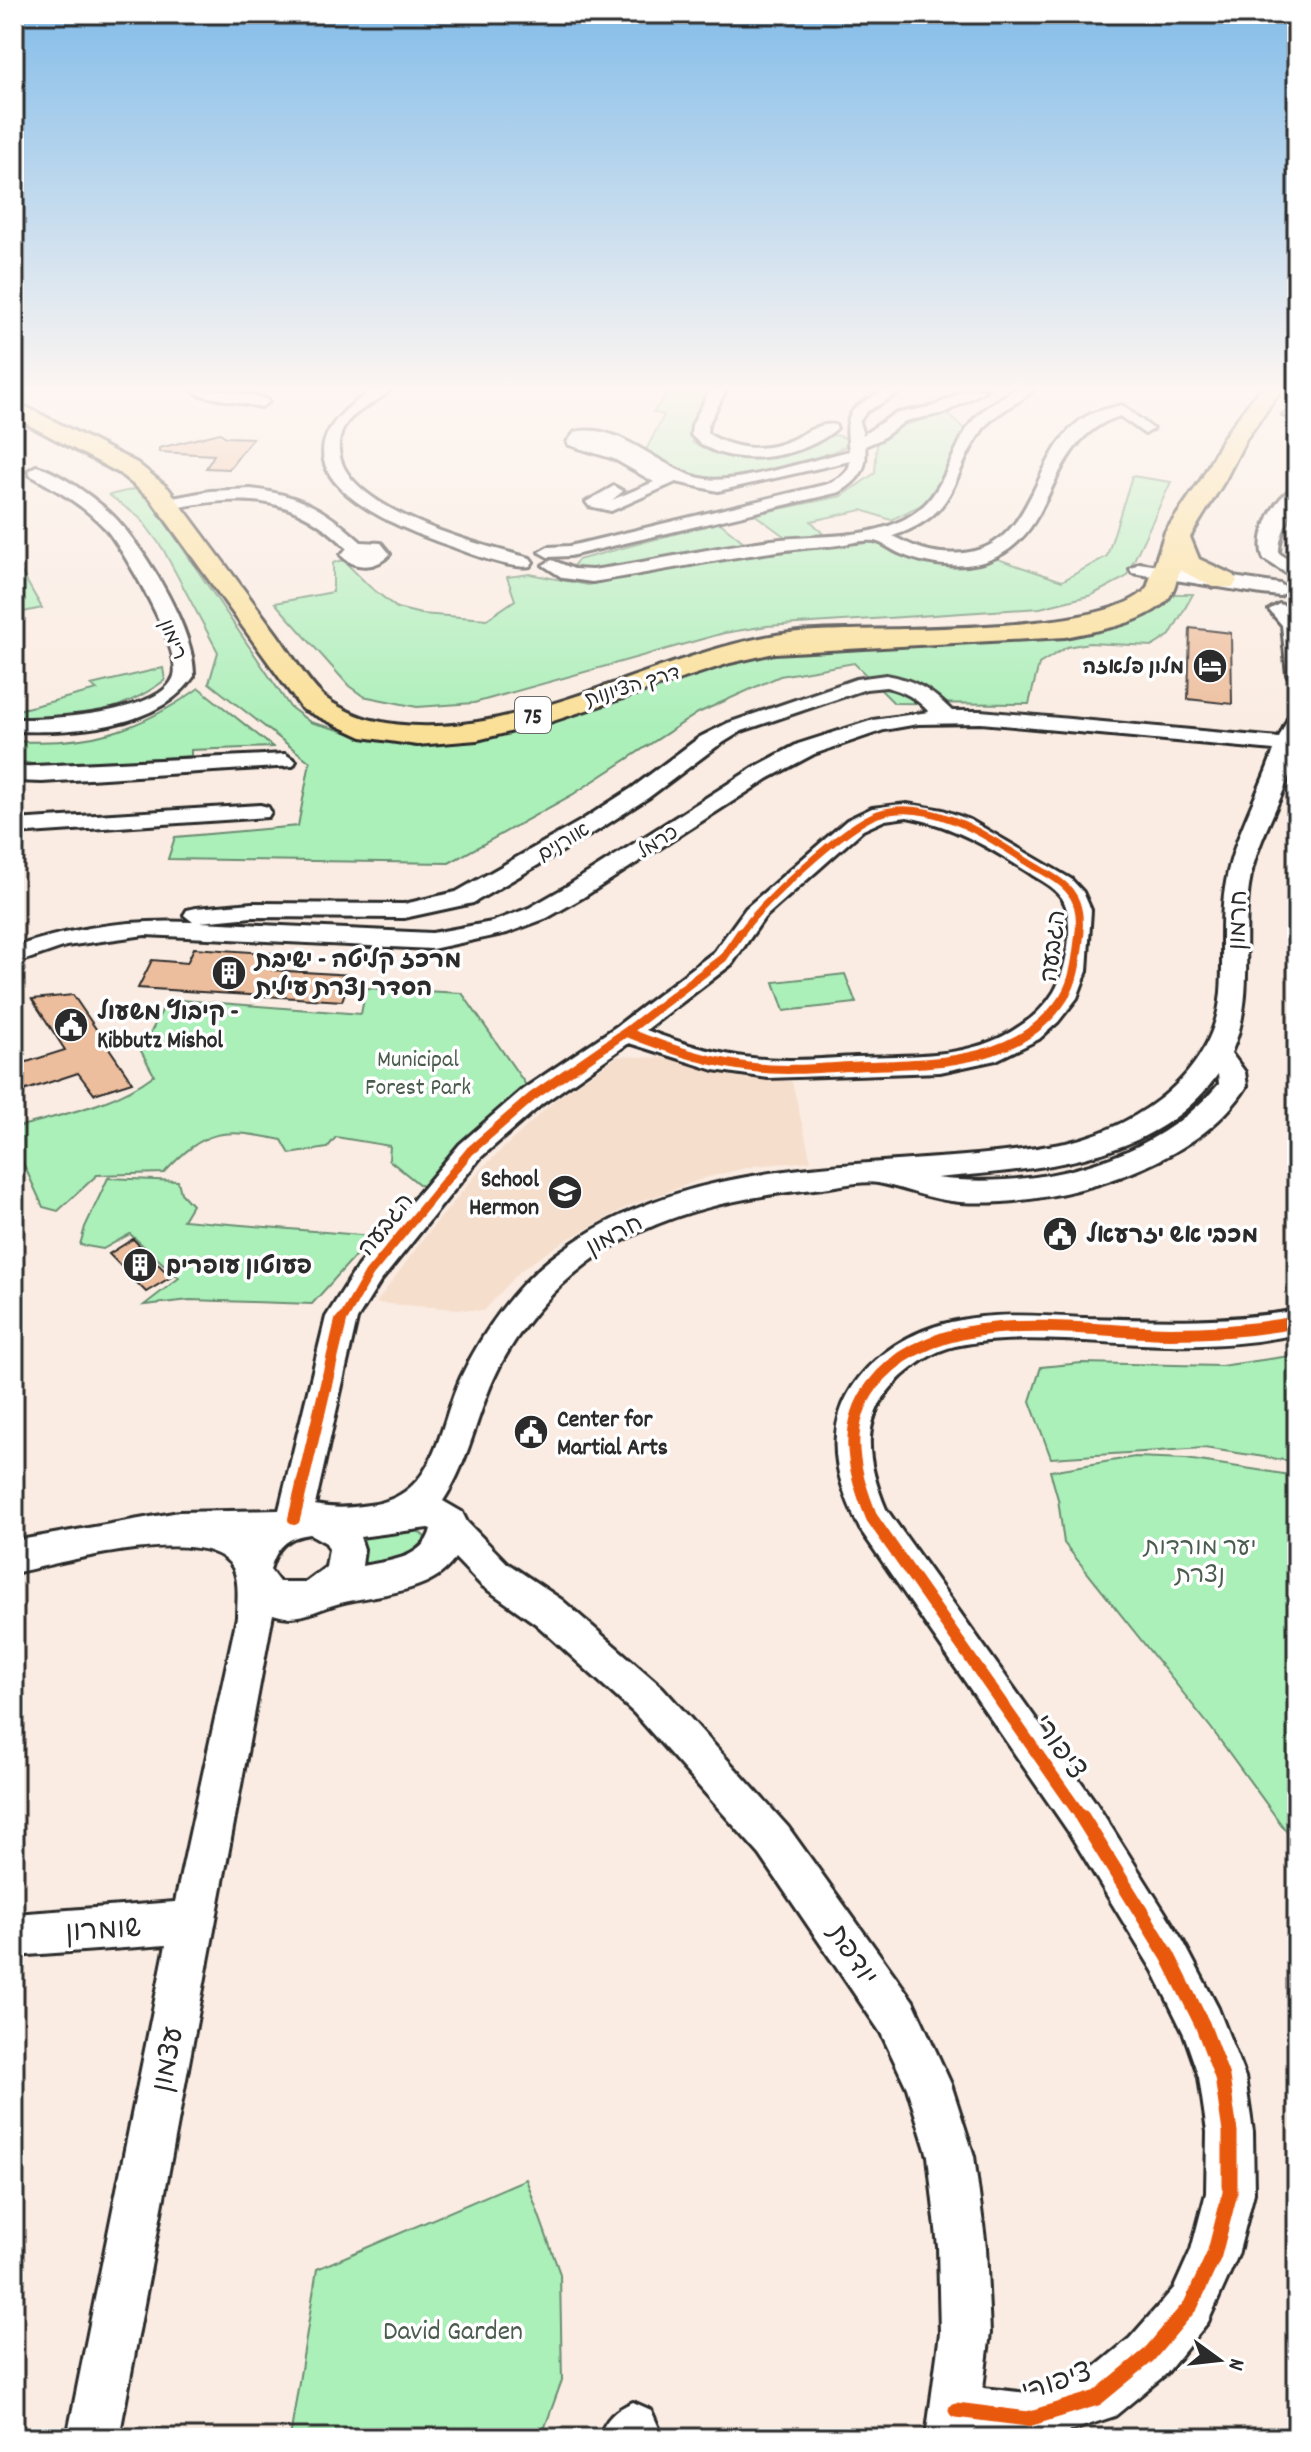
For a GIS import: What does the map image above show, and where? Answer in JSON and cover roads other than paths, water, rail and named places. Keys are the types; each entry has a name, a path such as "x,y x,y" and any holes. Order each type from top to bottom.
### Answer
{"highway":[{"name":"דרך הציונות","path":"182,504 313,703 325,713 360,727 412,737 481,731 771,644 1065,628 1111,619 1155,579 1182,587 1218,585"},
{"path":"1155,579 1158,526 1173,504"},
{"path":"1155,579 1176,536 1197,504"},
{"path":"1176,536 1188,564 1218,585"}],"street":[{"name":"רימון","path":"14,725 60,725 100,719 156,701 172,691 184,678 186,666 180,646 142,568 121,536 98,511 87,504"},
{"path":"291,504 328,520 357,548"},
{"path":"372,504 380,511 488,551 541,560 765,504"},
{"path":"541,560 557,578 589,581 611,573 775,545 877,534 919,518 936,504"},
{"path":"877,534 901,550 919,556 965,560 1000,549 1021,529 1034,504"},
{"path":"1288,504 1269,544 1270,555 1289,590 1297,675"},
{"path":"1218,585 1289,590"},
{"name":"אורנים","path":"145,927 166,919 252,910 404,911 438,906 464,898 587,827 640,793 708,742 735,727 837,690 886,681 915,689 946,717"},
{"name":"כרמל","path":"14,956 62,939 145,927 432,941 498,928 538,913 573,893 761,773 806,749 880,724 946,717 1021,720 1294,749"},
{"name":"חרמון","path":"399,1516 419,1506 444,1472 479,1376 502,1337 548,1279 578,1254 625,1225 669,1207 756,1185 880,1173 911,1186 972,1192 1040,1185 1116,1166 1158,1149 1215,1109 1233,1086 1231,1072 1218,1054 1230,1024 1234,994 1236,890 1251,832 1294,749 1297,718"},
{"path":"1221,739 1249,753 1265,767 1271,789"},
{"path":"14,774 285,761"},
{"name":"הגבעה","path":"287,1522 342,1317 352,1297 470,1151 532,1097 626,1032 723,958 755,913 855,825 883,811 915,809 954,822 1063,884 1075,894 1082,911 1075,969 1065,1000 1037,1028 987,1055 948,1063 767,1069 698,1055 626,1032"},
{"path":"14,827 260,812"},
{"name":"ציפורי","path":"954,2424 1028,2419 1097,2398 1148,2356 1191,2305 1214,2255 1230,2193 1230,2132 1222,2077 1202,2024 1168,1956 1082,1817 872,1518 857,1484 851,1447 856,1409 877,1376 912,1350 955,1333 1010,1329 1228,1331 1297,1322"},
{"name":"חרמון","path":"450,1525 447,1496 452,1446"},
{"path":"14,1557 96,1540 177,1530 235,1524 311,1518 342,1524 428,1513 442,1516 450,1525 449,1535 432,1561 415,1569 283,1601 269,1596 244,1553 232,1544 177,1530"},
{"path":"254,1573 254,1555 260,1545 266,1536 287,1522"},
{"path":"318,1594 342,1574 347,1559 346,1545 340,1532 330,1523"},
{"name":"יודפת","path":"450,1525 477,1559 508,1585 549,1612 648,1700 774,1841 897,2017 928,2084 951,2156 962,2247 965,2333 954,2424"},
{"name":"יודפת","path":"415,1569 460,1571 508,1585"},
{"name":"עצמון","path":"93,2438 192,1922 255,1617 254,1573"},
{"name":"עצמון","path":"243,1681 251,1659 274,1621 318,1594"},
{"name":"שומרון","path":"14,1935 192,1922"}],"place":[{"name":"מלון פלאזה","path":"1210,666"},
{"name":"מרכז קליטה - ישיבת הסדר נצרת עילית","path":"229,973"},
{"name":"קיבוץ משעול - Kibbutz Mishol","path":"71,1025"},
{"name":"School Hermon","path":"565,1192"},
{"name":"מכבי אש יזרעאל","path":"1060,1234"},
{"name":"פעוטון עופרים","path":"140,1265"},
{"name":"Center for Martial Arts","path":"531,1432"}],"park label":[{"name":"Municipal Forest Park","path":"418,1072"},
{"name":"יער מורדות נצרת","path":"1200,1560"},
{"name":"David Garden","path":"453,2329"}]}
